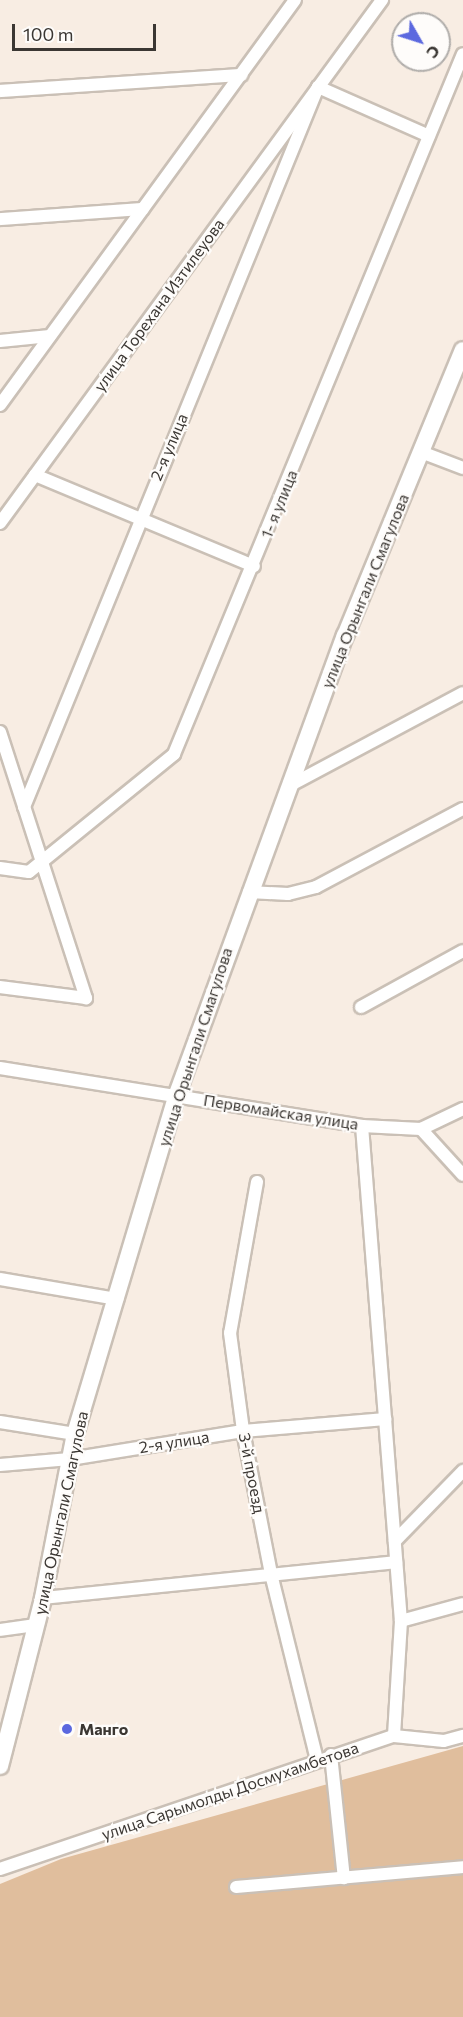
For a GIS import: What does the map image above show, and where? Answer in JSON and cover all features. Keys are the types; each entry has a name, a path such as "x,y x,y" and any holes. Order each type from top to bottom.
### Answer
{"main road":[{"name":"улица Орынгали Смагулова","path":"0,1766 37,1625 75,1434 177,1094 289,786 463,350"}],"street":[{"path":"0,405 295,0"},
{"path":"382,0 318,87 429,136"},
{"name":"1- я улица","path":"0,868 29,872 174,754 254,566 463,54"},
{"path":"0,91 241,75"},
{"name":"улица Торехана Изтилеуова","path":"0,523 318,87"},
{"name":"2-я улица","path":"24,807 139,520 318,87"},
{"path":"0,219 143,209"},
{"path":"0,341 50,336"},
{"path":"421,452 463,468"},
{"path":"35,475 254,566"},
{"path":"289,786 463,693"},
{"path":"0,732 86,998 0,987"},
{"path":"249,892 288,894 316,887 463,809"},
{"path":"361,1007 463,951"},
{"name":"Первомайская улица","path":"0,1068 177,1094 362,1126 421,1129"},
{"path":"463,1109 421,1129 463,1175"},
{"path":"362,1126 401,1621 394,1736"},
{"name":"3-й проезд","path":"257,1182 230,1333 243,1431 271,1574 317,1760"},
{"path":"0,1279 117,1299"},
{"name":"2-я улица","path":"0,1465 70,1459 243,1431 385,1419"},
{"path":"0,1422 75,1434"},
{"path":"395,1541 463,1471"},
{"path":"43,1598 396,1562"},
{"path":"401,1621 463,1604"},
{"path":"0,1630 37,1625"},
{"name":"улица Сарымолды Досмухамбетова","path":"0,1869 317,1760 394,1736 444,1741 463,1736"},
{"path":"332,1755 344,1878"},
{"path":"236,1887 463,1867"}],"shaded area":[{"path":"463,1746 463,2017 0,2017 0,1884 61,1859"}],"place":[{"name":"Манго","path":"67,1729"}]}
